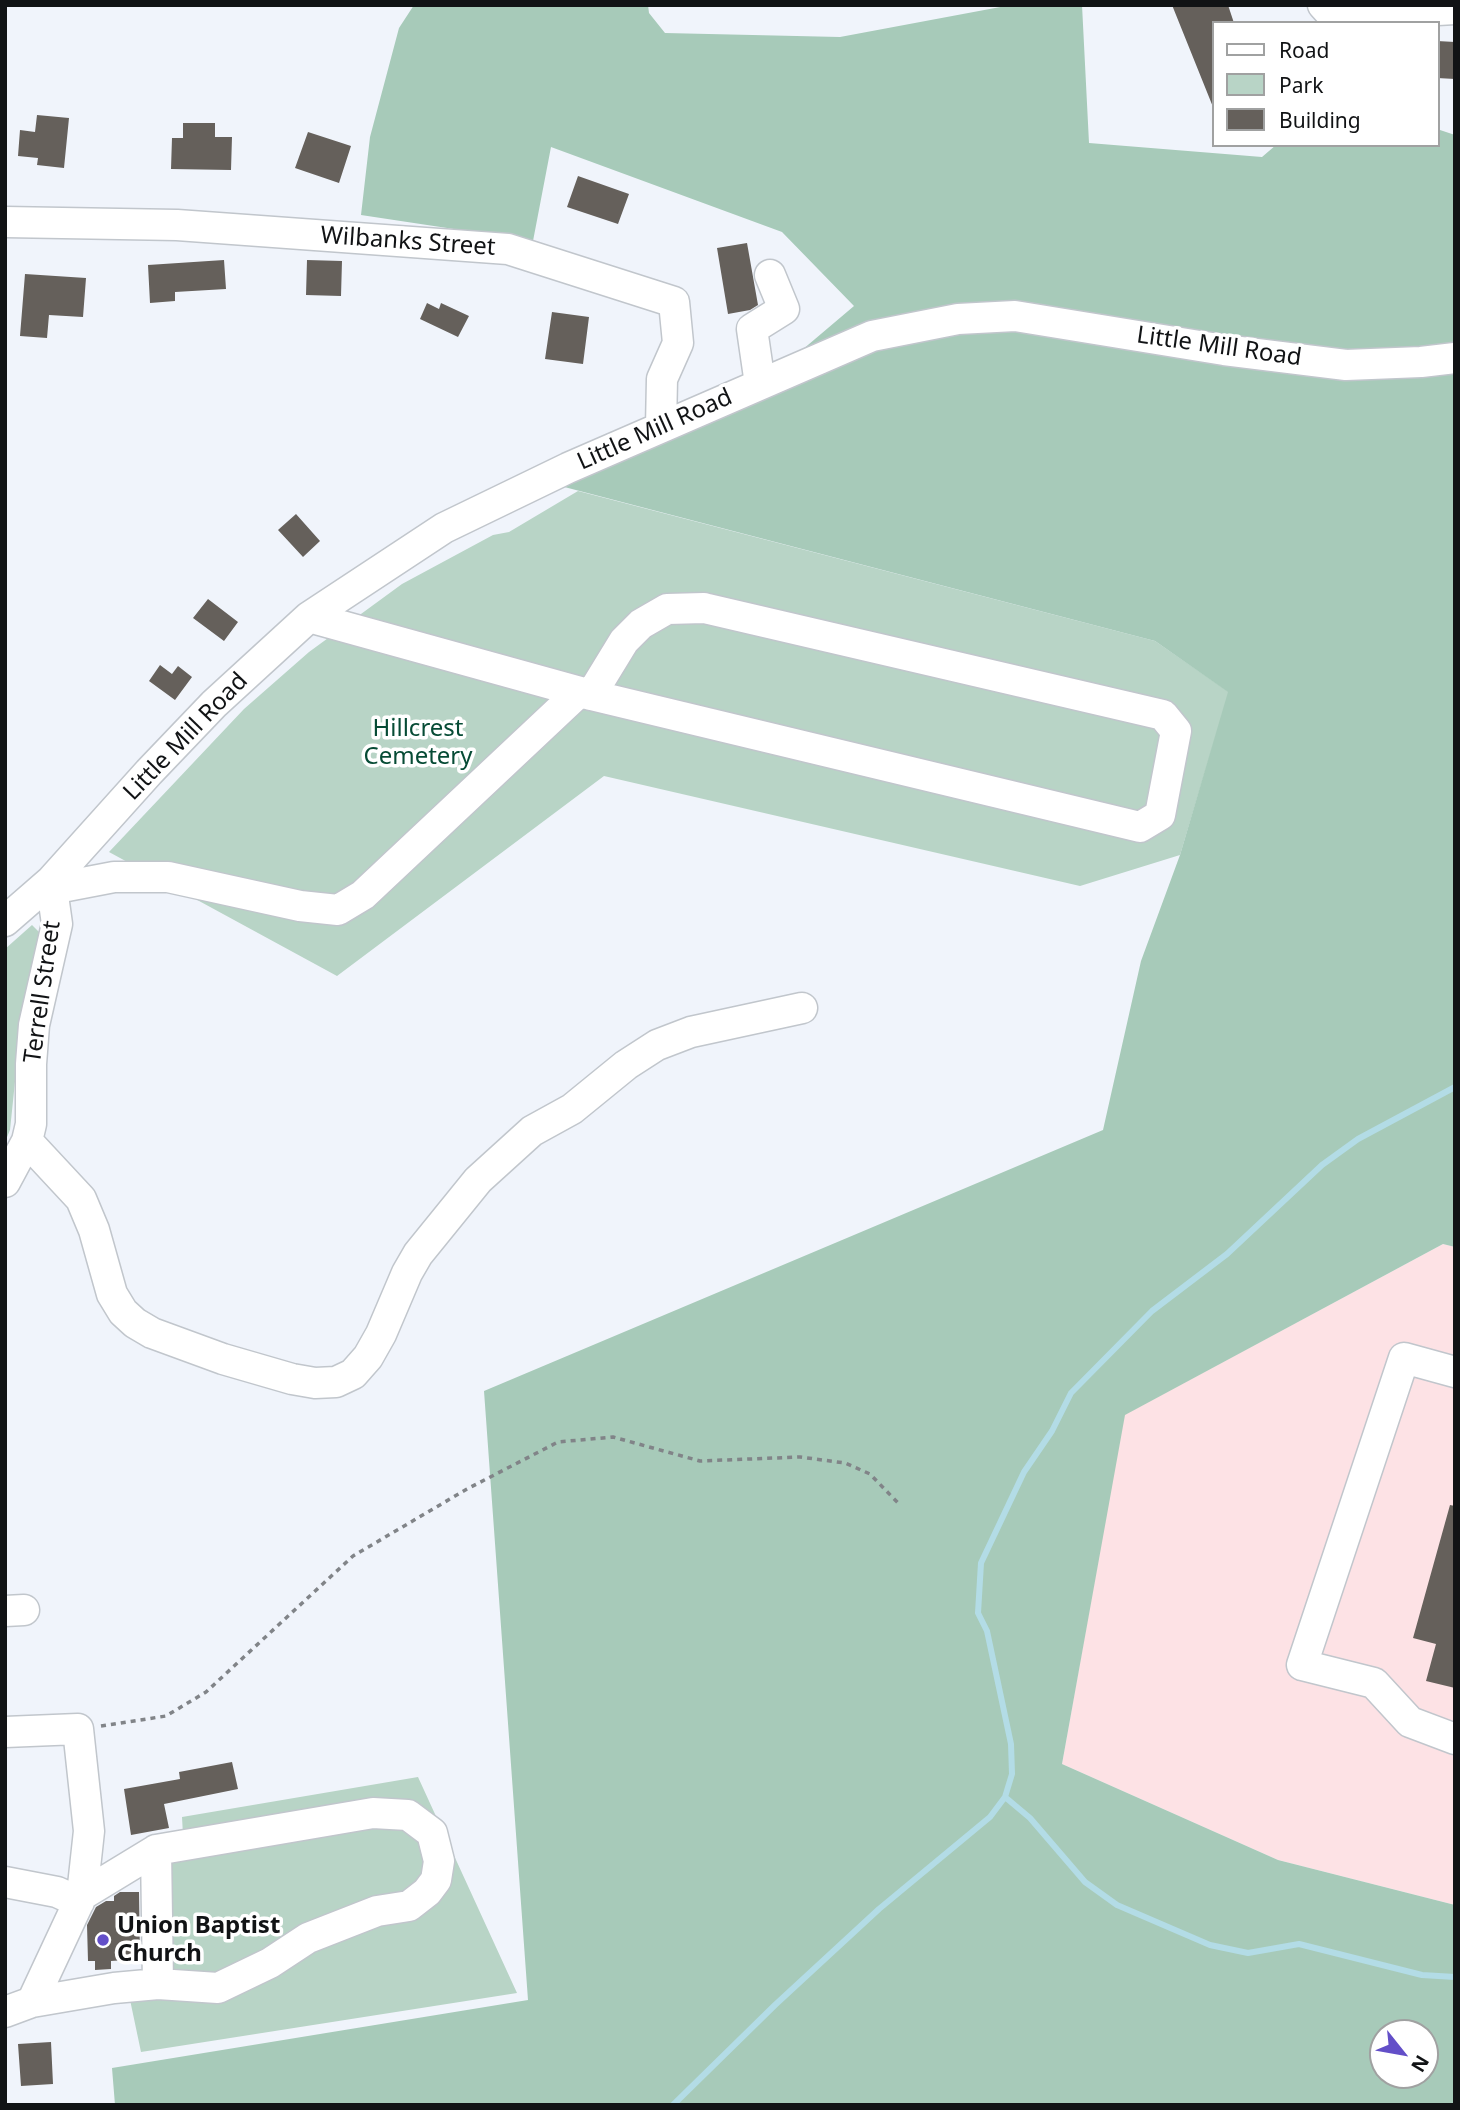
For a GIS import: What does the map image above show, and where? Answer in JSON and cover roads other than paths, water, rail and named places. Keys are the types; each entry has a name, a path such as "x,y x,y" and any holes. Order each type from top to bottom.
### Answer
{"street":[{"path":"1323,5 1333,16 1444,8"},
{"name":"Wilbanks Street","path":"5,222 177,225 508,249 674,302 678,343 662,379 661,427"},
{"path":"760,384 752,329 784,309 770,275"},
{"name":"Little Mill Road","path":"5,921 51,881 214,704 309,617 444,527 568,468 872,336 958,319 1015,316 1224,350 1346,365 1455,358"},
{"path":"51,881 68,886 114,877 169,877 300,906 338,910 363,895 585,693 624,640 641,624 667,609 704,608 1163,715 1176,732 1160,815 1140,827 585,693 309,617"},
{"name":"Terrell Street","path":"5,1182 27,1141 31,1124 34,1026 57,924 51,881"},
{"path":"27,1141 81,1199 94,1230 112,1294 123,1312 135,1323 152,1333 269,1372 315,1383 336,1382 353,1374 368,1357 382,1334 407,1273 418,1254 478,1180 532,1131 572,1109 626,1065 657,1045 691,1032 802,1008"},
{"path":"1455,1372 1404,1358 1302,1665 1374,1684 1410,1723 1455,1739"},
{"path":"5,1732 78,1729 89,1831 80,1899 18,2007"},
{"path":"5,1882 34,1885 80,1899 156,1850 373,1813 408,1815 432,1833 439,1861 436,1880 427,1892 409,1906 377,1911 308,1938 270,1963 218,1988 158,1984 114,1987 18,2007"},
{"path":"156,1850 158,1984"}],"waterway":[{"path":"673,2105 775,2005 879,1909 990,1817 1005,1797 1012,1774 1011,1744 987,1631 978,1613 981,1563 1024,1472 1052,1431 1071,1393 1152,1311 1227,1254 1322,1165 1358,1139 1455,1087"},
{"path":"1005,1797 1030,1818 1085,1882 1117,1905 1210,1945 1248,1953 1299,1944 1422,1975 1455,1977"}],"place":[{"name":"Union Baptist Church","path":"103,1940"}],"park label":[{"name":"Hillcrest Cemetery","path":"418,743"}]}
